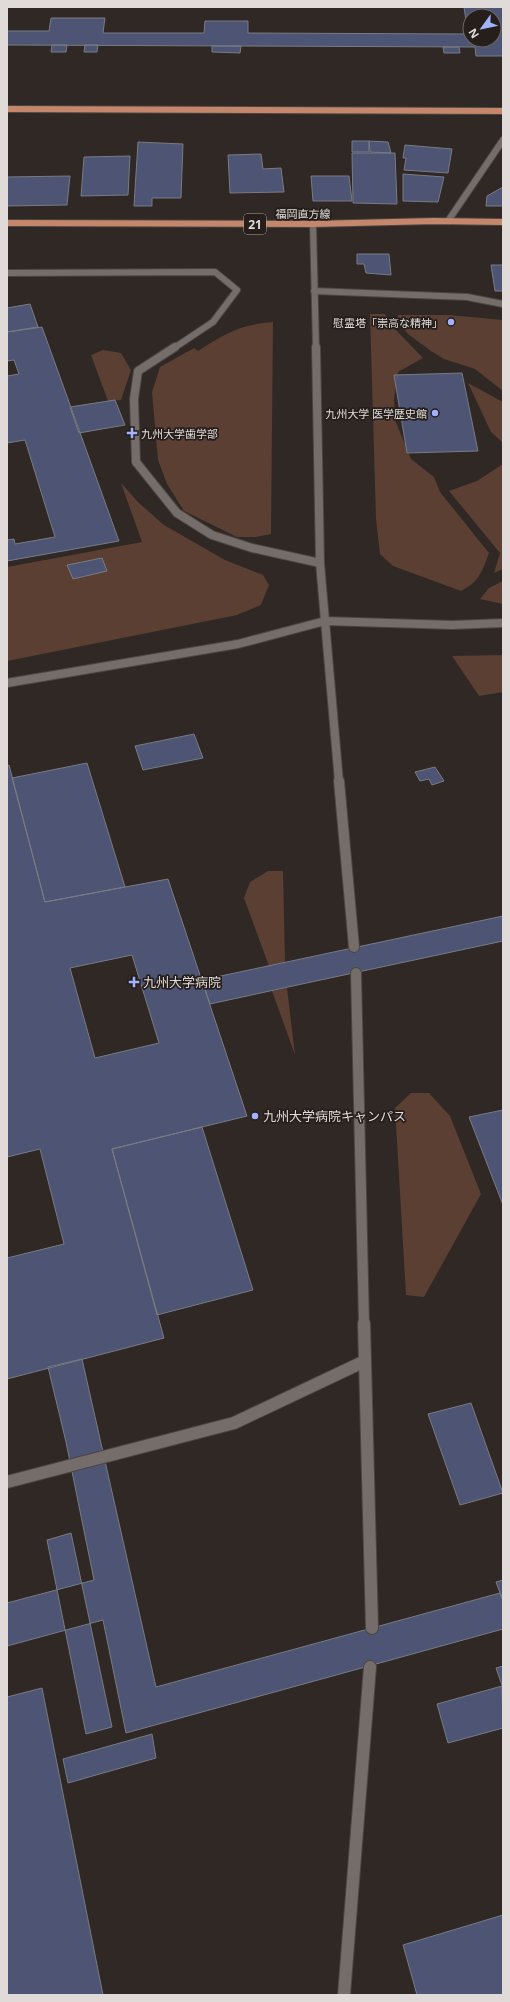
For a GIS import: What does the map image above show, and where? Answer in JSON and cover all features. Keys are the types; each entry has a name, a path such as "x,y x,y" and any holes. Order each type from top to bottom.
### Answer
{"main road":[{"path":"7,109 503,111"},
{"name":"福岡直方線","path":"7,222 313,224 448,221 503,222"}],"street":[{"path":"448,221 503,140"},
{"path":"313,224 320,563 354,947"},
{"path":"7,273 215,272 237,290 213,322 138,371 134,399 136,462 178,513 212,535 252,548 320,563"},
{"path":"314,291 467,297 503,304"},
{"path":"7,683 238,644 326,620 452,625 503,623"},
{"path":"356,973 372,1628"},
{"path":"7,1482 234,1423 365,1361"},
{"path":"344,1995 370,1667"}],"shaded area":[{"path":"370,314 385,314 395,329 423,358 398,372 394,399 395,420 411,459 434,477 440,492 489,553 479,576 472,584 461,591 393,566 380,554 376,519"},
{"path":"398,315 449,315 503,320 503,391 475,369 444,359 431,351 408,334 397,321"},
{"path":"273,322 271,534 256,537 237,537 184,511 167,484 158,460 152,392 160,367 194,348 198,351 233,331 251,325"},
{"path":"103,350 121,353 131,370 121,400 108,401 91,355"},
{"path":"468,383 503,402 503,443 491,432"},
{"path":"503,464 503,569 494,573 500,553 449,491 477,481"},
{"path":"121,483 138,502 164,525 225,560 263,575 269,585 261,605 237,615 7,661 7,567 142,542"},
{"path":"503,581 503,604 480,599 489,588"},
{"path":"503,655 503,692 479,696 452,656"},
{"path":"268,871 283,871 285,962 269,966 244,898 250,882"},
{"path":"287,988 295,1055 272,991"},
{"path":"411,1093 429,1093 450,1116 481,1194 424,1297 406,1295 395,1108"}],"building":[{"path":"464,7 503,7 503,56 476,56 475,48 502,48 502,8"},
{"path":"51,18 105,18 103,33 204,33 205,21 248,21 248,33 462,34 462,47 7,45 7,31 49,31"},
{"path":"52,45 67,45 66,52 51,52"},
{"path":"85,45 98,45 97,52 84,52"},
{"path":"212,46 241,46 240,53 212,52"},
{"path":"443,47 459,47 460,53 444,53"},
{"path":"352,141 369,141 369,152 352,152"},
{"path":"369,141 388,142 391,153 370,152"},
{"path":"138,142 183,144 181,198 152,198 152,206 134,206"},
{"path":"405,145 452,149 448,173 404,170 406,158 403,158"},
{"path":"352,153 395,153 397,204 353,203"},
{"path":"261,154 263,169 281,168 284,192 230,193 228,155"},
{"path":"130,156 128,195 81,196 84,157"},
{"path":"403,174 444,177 438,202 403,201"},
{"path":"70,176 67,205 7,206 7,177"},
{"path":"311,176 349,176 352,201 313,201"},
{"path":"503,187 503,206 486,206 487,196"},
{"path":"357,254 389,254 391,275 366,273 364,264 357,264"},
{"path":"491,265 503,265 503,291 495,291"},
{"path":"30,304 38,327 7,332 7,308"},
{"path":"42,327 119,541 7,561 7,540 14,539 15,544 55,537 25,440 7,443 7,376 19,374 14,360 7,361 7,332"},
{"name":"九州大学 医学歴史館","path":"462,373 478,451 407,453 394,375"},
{"path":"115,400 125,425 79,433 70,407"},
{"path":"102,558 107,571 73,579 67,565"},
{"path":"194,734 203,758 143,770 135,746"},
{"path":"87,763 125,887 45,902 12,778"},
{"path":"9,765 45,902 168,879 247,1116 112,1149 164,1338 7,1379 7,1258 64,1244 40,1149 7,1157 7,766","holes":["132,955 159,1043 95,1058 70,968"]},
{"path":"435,767 444,781 432,785 429,779 420,781 415,772"},
{"path":"503,916 503,941 210,1004 202,980"},
{"path":"503,1110 503,1205 469,1117"},
{"path":"202,1127 253,1290 157,1315 112,1149"},
{"path":"82,1359 156,1687 500,1593 503,1601 503,1629 126,1733 103,1620 7,1646 7,1603 94,1580 66,1442 48,1367"},
{"path":"471,1403 503,1493 460,1505 428,1414"},
{"path":"71,1533 112,1727 86,1734 47,1540"},
{"path":"503,1580 503,1601 496,1582"},
{"path":"503,1666 503,1688 496,1668"},
{"path":"502,1686 503,1728 448,1743 437,1704"},
{"path":"42,1688 103,1995 7,1995 7,1697"},
{"path":"152,1734 156,1758 68,1783 63,1759"},
{"path":"503,1915 503,1995 417,1995 403,1945"}],"place":[{"name":"慰霊塔「崇高な精神」","path":"451,322"},
{"name":"九州大学 医学歴史館","path":"435,413"},
{"name":"九州大学歯学部","path":"132,433"},
{"name":"九州大学病院","path":"134,982"},
{"name":"九州大学病院キャンパス","path":"255,1116"}]}
